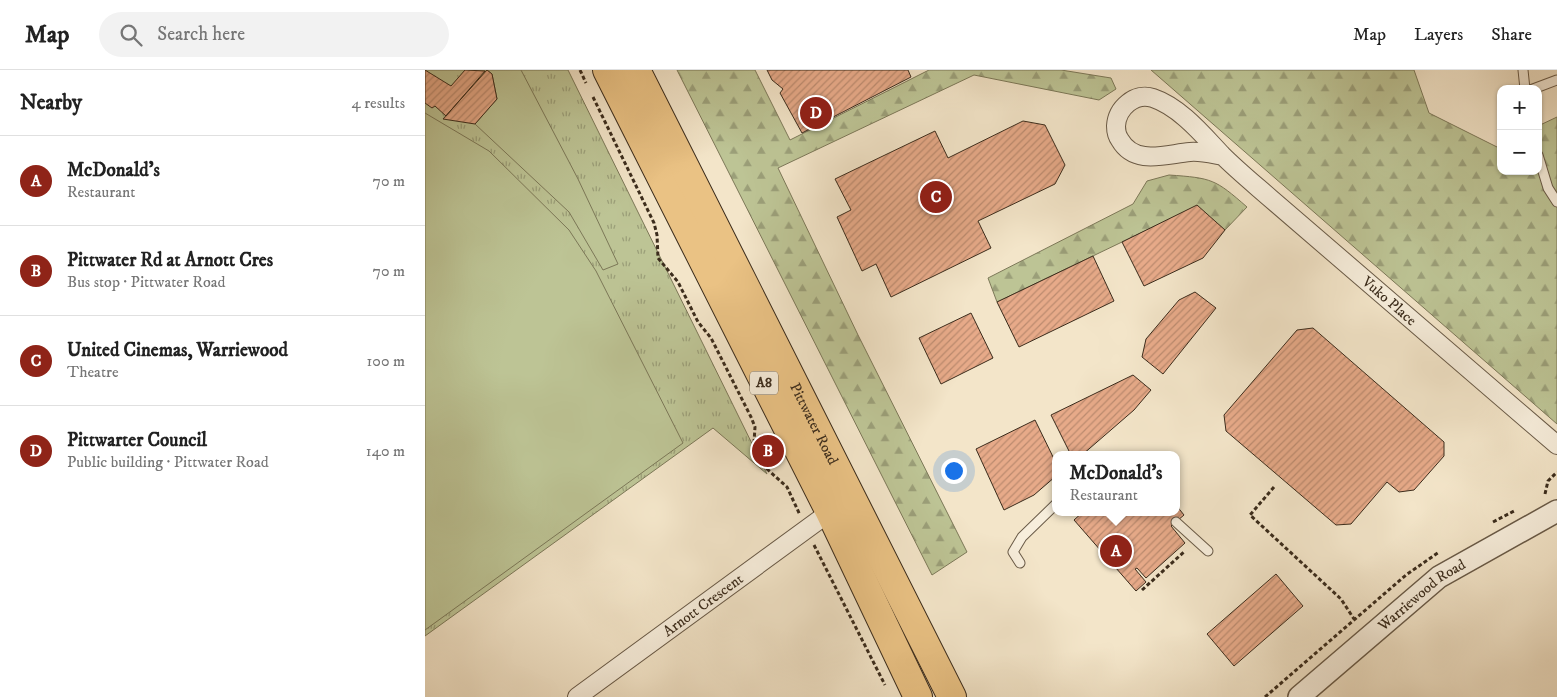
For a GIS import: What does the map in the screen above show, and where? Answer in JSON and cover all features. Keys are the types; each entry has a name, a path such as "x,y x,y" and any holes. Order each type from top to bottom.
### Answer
{"highway":[{"name":"Pittwater Road","path":"636,70 952,697"},
{"name":"Pittwater Road","path":"598,79 830,512 918,697"}],"street":[{"name":"Vuko Place","path":"1223,156 1190,152 1143,156 1133,153 1121,141 1117,132 1117,122 1126,105 1132,100 1143,96 1153,98 1173,110 1206,136 1223,156 1557,445"},
{"name":"Warriewood Road","path":"1299,697 1439,577 1557,511"},
{"name":"Arnott Crescent","path":"577,697 830,512"}],"lane":[{"path":"1523,70 1525,85"},
{"path":"1542,86 1557,80"},
{"path":"1542,168 1548,188 1557,202"},
{"path":"1020,563 1013,552 1022,537 1052,511"},
{"path":"1176,522 1208,551"}],"path":[{"path":"580,70 598,79"},
{"path":"593,96 654,223 657,235 658,258 678,282 698,322 711,338 751,417 755,427 754,443 767,469 787,487 887,689"},
{"path":"1273,487 1251,515 1341,599 1354,619"},
{"path":"1142,590 1185,551"}],"green space":[{"path":"425,70 568,70 767,474 713,428 425,636"},
{"path":"487,70 521,70 578,179 618,264 603,270 569,212 475,124 497,99 492,74"},
{"path":"677,70 755,70 790,140 929,70 1061,70 1111,78 1116,89 1099,100 974,75 778,168 858,335 967,552 932,575"},
{"path":"1151,70 1414,70 1429,113 1497,147 1497,175 1542,175 1542,124 1557,117 1557,424"},
{"path":"425,113 489,151 569,230 596,271 683,443 425,630"},
{"path":"1169,175 1195,177 1220,185 1247,207 1225,230 1197,206 997,302 988,278 1133,204 1147,181"}],"building":[{"path":"425,70 451,86 465,70 485,71 446,116 435,106 432,108 425,103"},
{"path":"487,70 492,74 497,99 475,124 443,119"},
{"path":"767,70 908,70 911,77 802,133 780,93 783,89 772,80"},
{"path":"1023,121 1045,125 1065,165 1055,184 978,221 991,248 891,297 876,264 862,271 837,217 851,210 835,179 935,131 948,158"},
{"path":"1197,205 1225,230 1203,258 1144,286 1122,242"},
{"path":"1093,256 1114,301 1019,347 997,302"},
{"path":"1195,292 1216,308 1163,374 1142,357 1146,339 1179,300"},
{"path":"971,313 993,358 941,384 919,338"},
{"path":"1313,328 1444,442 1444,456 1414,490 1399,492 1387,482 1351,524 1336,525 1226,431 1224,415 1297,330"},
{"path":"1133,375 1151,390 1134,410 1087,451 1069,451 1051,415"},
{"path":"1035,420 1052,455 1052,479 1034,495 1004,510 976,449"},
{"path":"1180,510 1184,515 1171,526 1185,543 1146,578 1137,568 1135,569 1146,582 1136,591 1074,520 1078,516 1180,516"},
{"path":"1276,574 1303,606 1234,666 1207,634"}],"place":[{"name":"Pittwarter Council","path":"816,113"},
{"name":"United Cinemas, Warriewood","path":"936,197"},
{"name":"Pittwater Rd at Arnott Cres","path":"768,451"},
{"name":"McDonald's","path":"1116,551"}]}
